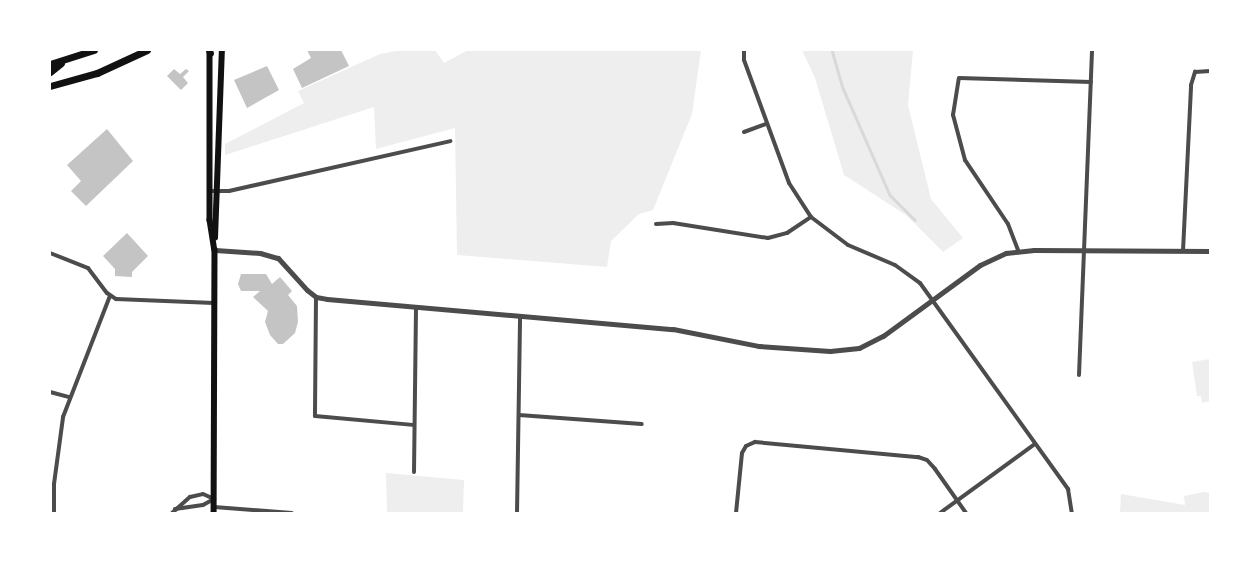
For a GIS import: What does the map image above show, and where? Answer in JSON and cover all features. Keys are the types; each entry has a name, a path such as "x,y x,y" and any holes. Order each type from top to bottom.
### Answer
{"highway":[{"path":"50,64 94,50"},
{"path":"50,87 96,73 147,50"},
{"path":"50,72 65,60"}],"main road":[{"path":"214,243 218,191 222,50"},
{"path":"209,51 210,220 215,250 214,510"}],"street":[{"path":"744,50 744,60 789,183 811,217 848,245 902,269 933,299 1068,489 1072,513"},
{"path":"1079,375 1092,50"},
{"path":"1183,251 1191,85 1196,72 1210,71"},
{"path":"1018,250 1008,224 965,160 953,115 959,78 1091,82"},
{"path":"744,132 766,124"},
{"path":"210,191 229,192 450,141"},
{"path":"656,224 673,223 768,238 787,233 811,217"},
{"path":"215,250 260,253 278,258 316,297 673,329 759,346 830,351 852,349 873,342 980,265 1018,250 1210,251"},
{"path":"50,253 88,268 110,296 122,300 214,303"},
{"path":"54,513 59,438 69,397 110,296"},
{"path":"316,297 315,416 413,425"},
{"path":"414,472 413,425 416,307"},
{"path":"520,316 517,513 522,513"},
{"path":"50,392 69,397"},
{"path":"518,415 642,424"},
{"path":"736,513 742,453 746,446 755,442 918,456 927,460 966,513"},
{"path":"940,513 1035,444"},
{"path":"173,511 190,497 203,494 214,500"},
{"path":"173,511 203,505 214,500"},
{"path":"214,510 292,513"}],"shaded area":[{"path":"401,50 435,50 444,63 468,50 701,50 692,114 653,210 639,214 611,241 607,267 457,255 455,128 376,149 374,107 225,155 225,144 304,103 298,91 380,54"},
{"path":"802,50 913,50 908,105 931,199 963,238 943,252 906,215 844,175 815,78"},
{"path":"1210,359 1210,401 1202,403 1201,396 1197,396 1192,362"},
{"path":"386,473 464,480 463,513 387,513"},
{"path":"1204,492 1210,493 1210,513 1120,513 1121,494 1185,505 1184,496"}],"building":[{"path":"307,50 341,50 349,66 302,88 293,69 311,58"},
{"path":"267,66 279,90 247,108 234,80"},
{"path":"174,69 180,74 186,69 189,71 183,77 188,83 181,90 167,76"},
{"path":"107,129 133,161 86,206 71,191 81,181 67,165"},
{"path":"127,233 148,256 132,272 132,277 115,276 115,269 103,256"},
{"path":"241,274 266,274 272,284 280,277 292,291 288,295 297,306 298,322 295,333 283,344 278,344 270,335 265,322 268,311 253,297 260,291 241,291 238,284"}],"waterway":[{"path":"832,50 843,88 890,195 915,220"}]}
